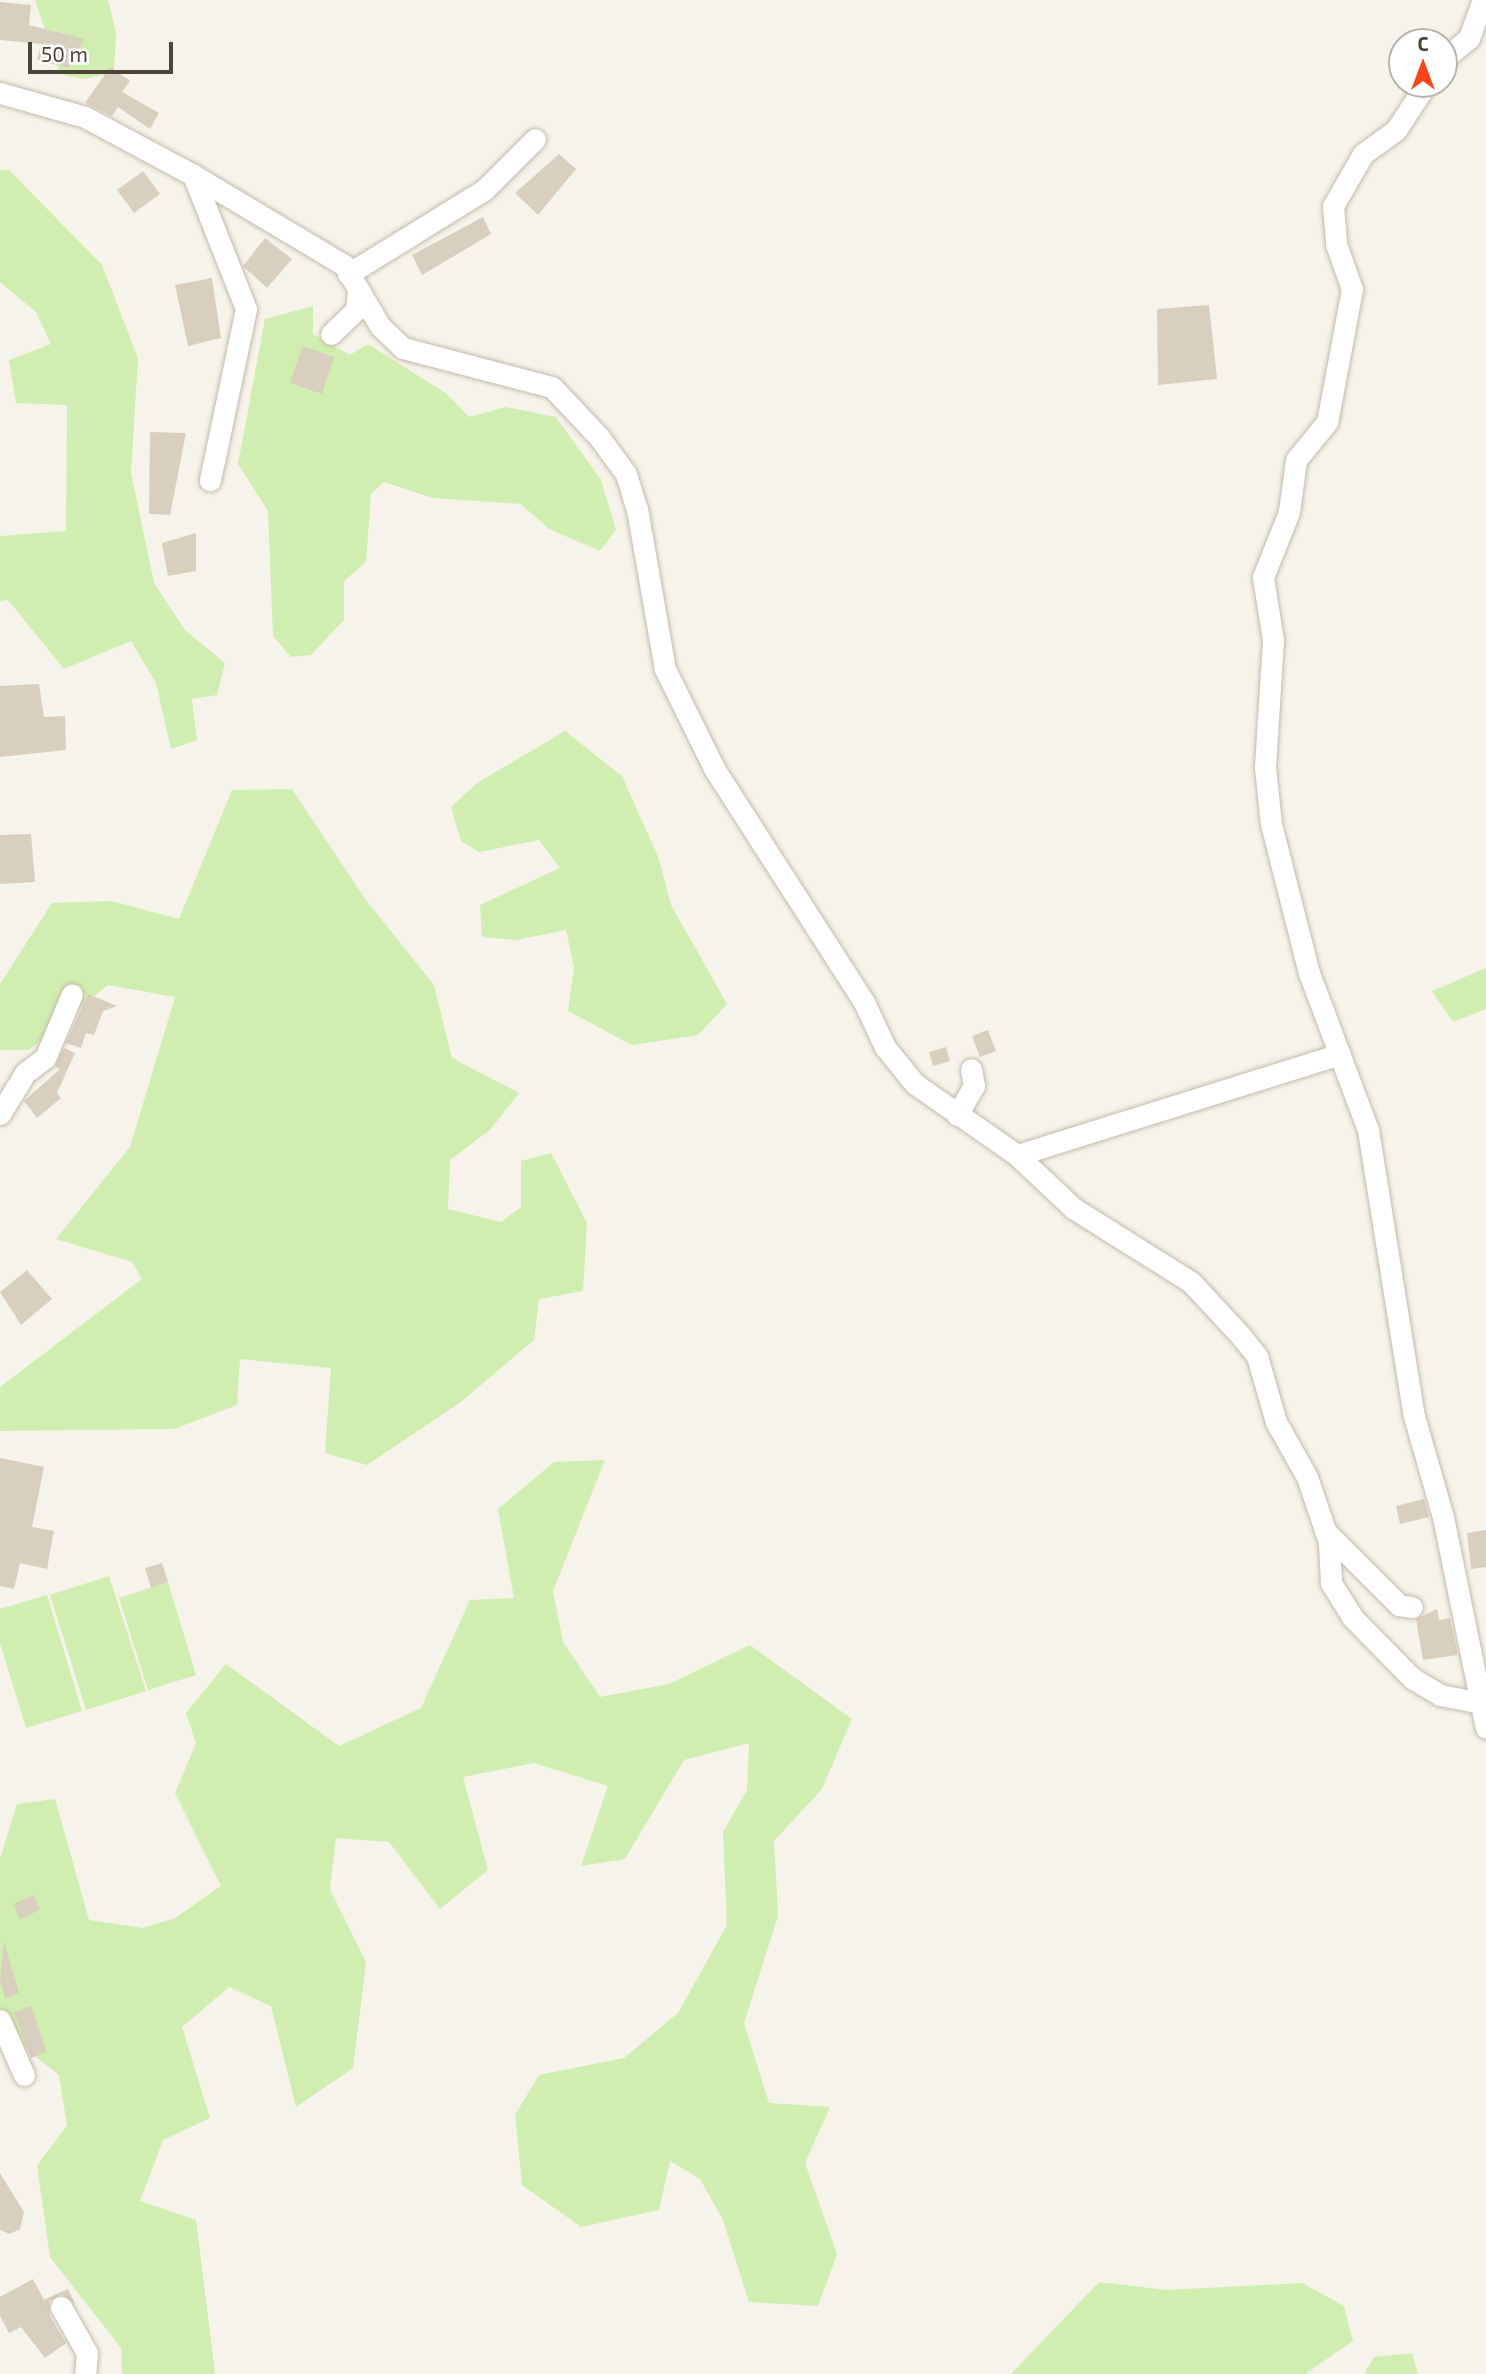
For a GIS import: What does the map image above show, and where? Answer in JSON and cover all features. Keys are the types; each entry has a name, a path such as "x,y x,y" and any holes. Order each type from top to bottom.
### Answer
{"street":[{"path":"1458,47 1469,38 1483,0"},
{"path":"0,93 85,117 193,175 353,283 403,348 552,387 626,474 665,669 681,708 864,1002 884,1046 915,1084 1017,1155 1073,1208 1191,1282 1240,1335 1257,1356 1276,1422 1307,1477 1325,1531 1331,1583 1380,1650 1440,1695 1481,1703"},
{"path":"1417,98 1396,130 1363,154 1333,206 1336,244 1352,289 1327,422 1296,460 1289,512 1263,577 1272,640 1265,767 1271,824 1309,973 1368,1130 1414,1416 1443,1517 1486,1728"},
{"path":"353,283 484,190 535,139"},
{"path":"193,175 246,309 210,480"},
{"path":"331,334 356,310 353,283"},
{"path":"0,1114 25,1073 45,1058 72,993"},
{"path":"1017,1155 1340,1054"},
{"path":"957,1115 974,1086 971,1069"},
{"path":"1325,1531 1399,1605 1412,1607"},
{"path":"0,2020 24,2075"},
{"path":"61,2307 86,2353 85,2374"}],"green space":[{"path":"35,0 108,0 116,33 114,72 84,79 60,74"},
{"path":"0,170 9,170 102,265 138,358 131,473 154,583 185,630 225,663 217,695 192,699 197,740 171,749 156,683 131,641 64,669 8,600 0,601 0,536 66,531 67,405 16,403 9,360 51,344 36,312 0,282"},
{"path":"313,306 313,334 350,355 368,344 447,394 469,417 506,407 556,417 601,480 616,530 600,551 549,529 521,504 432,498 384,482 371,494 366,562 344,581 344,620 311,655 291,657 273,636 268,511 238,464 265,319"},
{"path":"565,731 622,776 659,859 671,905 727,1004 698,1035 632,1045 568,1011 574,968 566,930 516,940 482,937 480,905 560,868 539,840 479,852 461,841 451,807 477,783"},
{"path":"292,789 366,900 434,985 452,1058 519,1093 490,1130 450,1160 448,1209 501,1222 521,1207 521,1161 551,1153 587,1223 583,1291 539,1299 534,1340 461,1402 367,1465 325,1453 331,1368 240,1359 237,1405 174,1429 0,1431 0,1387 142,1279 132,1262 56,1239 130,1147 175,997 108,985 29,1050 0,1050 0,984 52,903 111,901 179,919 232,790"},
{"path":"1486,968 1486,1009 1453,1022 1432,991"},
{"path":"605,1460 553,1591 563,1642 600,1697 669,1684 750,1645 852,1719 822,1789 774,1841 778,1916 744,2023 769,2103 830,2107 805,2163 837,2254 818,2306 749,2302 723,2220 700,2179 670,2161 659,2210 581,2227 522,2185 515,2115 539,2075 624,2058 678,2013 727,1925 723,1832 747,1790 749,1743 684,1760 625,1859 581,1866 608,1786 534,1763 463,1777 488,1870 440,1909 389,1842 336,1838 330,1889 366,1962 353,2068 296,2107 271,2006 229,1987 182,2027 210,2118 163,2140 140,2201 196,2220 215,2374 122,2374 121,2348 50,2257 37,2166 67,2125 59,2075 6,2033 0,2016 0,1859 17,1804 55,1799 89,1920 143,1928 175,1918 221,1886 175,1793 196,1743 186,1713 226,1664 339,1746 421,1708 470,1600 514,1598 498,1509 554,1462"},
{"path":"109,1576 146,1691 86,1710 50,1595"},
{"path":"168,1582 196,1675 148,1690 119,1598"},
{"path":"47,1595 82,1711 26,1728 0,1643 0,1609"},
{"path":"1099,2282 1167,2290 1302,2283 1344,2306 1353,2341 1305,2374 1011,2374"},
{"path":"1412,2353 1418,2374 1364,2374 1374,2357"}],"building":[{"path":"0,2 31,5 29,25 84,39 69,68 37,60 41,44 0,40"},
{"path":"110,67 130,81 122,92 159,113 150,129 118,107 112,116 85,103"},
{"path":"559,154 576,169 538,215 515,193"},
{"path":"143,171 160,194 134,213 117,190"},
{"path":"483,217 491,234 422,275 412,255"},
{"path":"265,238 292,259 267,288 243,266"},
{"path":"212,278 221,338 188,346 175,285"},
{"path":"1209,305 1217,379 1158,385 1157,309"},
{"path":"303,346 334,357 322,394 290,383"},
{"path":"150,432 186,433 170,515 149,514"},
{"path":"196,533 196,571 168,576 162,543"},
{"path":"39,684 44,717 65,716 66,750 0,757 0,686"},
{"path":"31,834 35,882 0,884 0,835"},
{"path":"88,994 117,1006 103,1011 94,1035 86,1033 81,1048 66,1043"},
{"path":"988,1030 996,1051 980,1057 972,1036"},
{"path":"946,1047 950,1061 933,1066 929,1052"},
{"path":"64,1048 75,1053 57,1093 61,1098 37,1118 24,1101 60,1069 55,1066"},
{"path":"27,1270 52,1299 21,1325 0,1292"},
{"path":"0,1458 44,1467 32,1527 54,1531 47,1569 20,1563 14,1589 0,1586"},
{"path":"1424,1499 1429,1517 1400,1524 1396,1506"},
{"path":"1486,1530 1486,1567 1471,1569 1467,1533"},
{"path":"162,1563 168,1582 151,1588 145,1568"},
{"path":"1437,1609 1439,1620 1450,1618 1458,1655 1423,1660 1416,1619"},
{"path":"34,1895 40,1910 20,1919 13,1904"},
{"path":"4,1942 19,1993 5,1998 0,1980"},
{"path":"31,2006 47,2052 31,2058 14,2012"},
{"path":"0,2173 24,2212 20,2229 10,2234 0,2230"},
{"path":"33,2279 44,2300 68,2289 75,2304 62,2294 49,2301 50,2316 66,2343 45,2358 21,2327 9,2333 0,2316 0,2297"}]}
